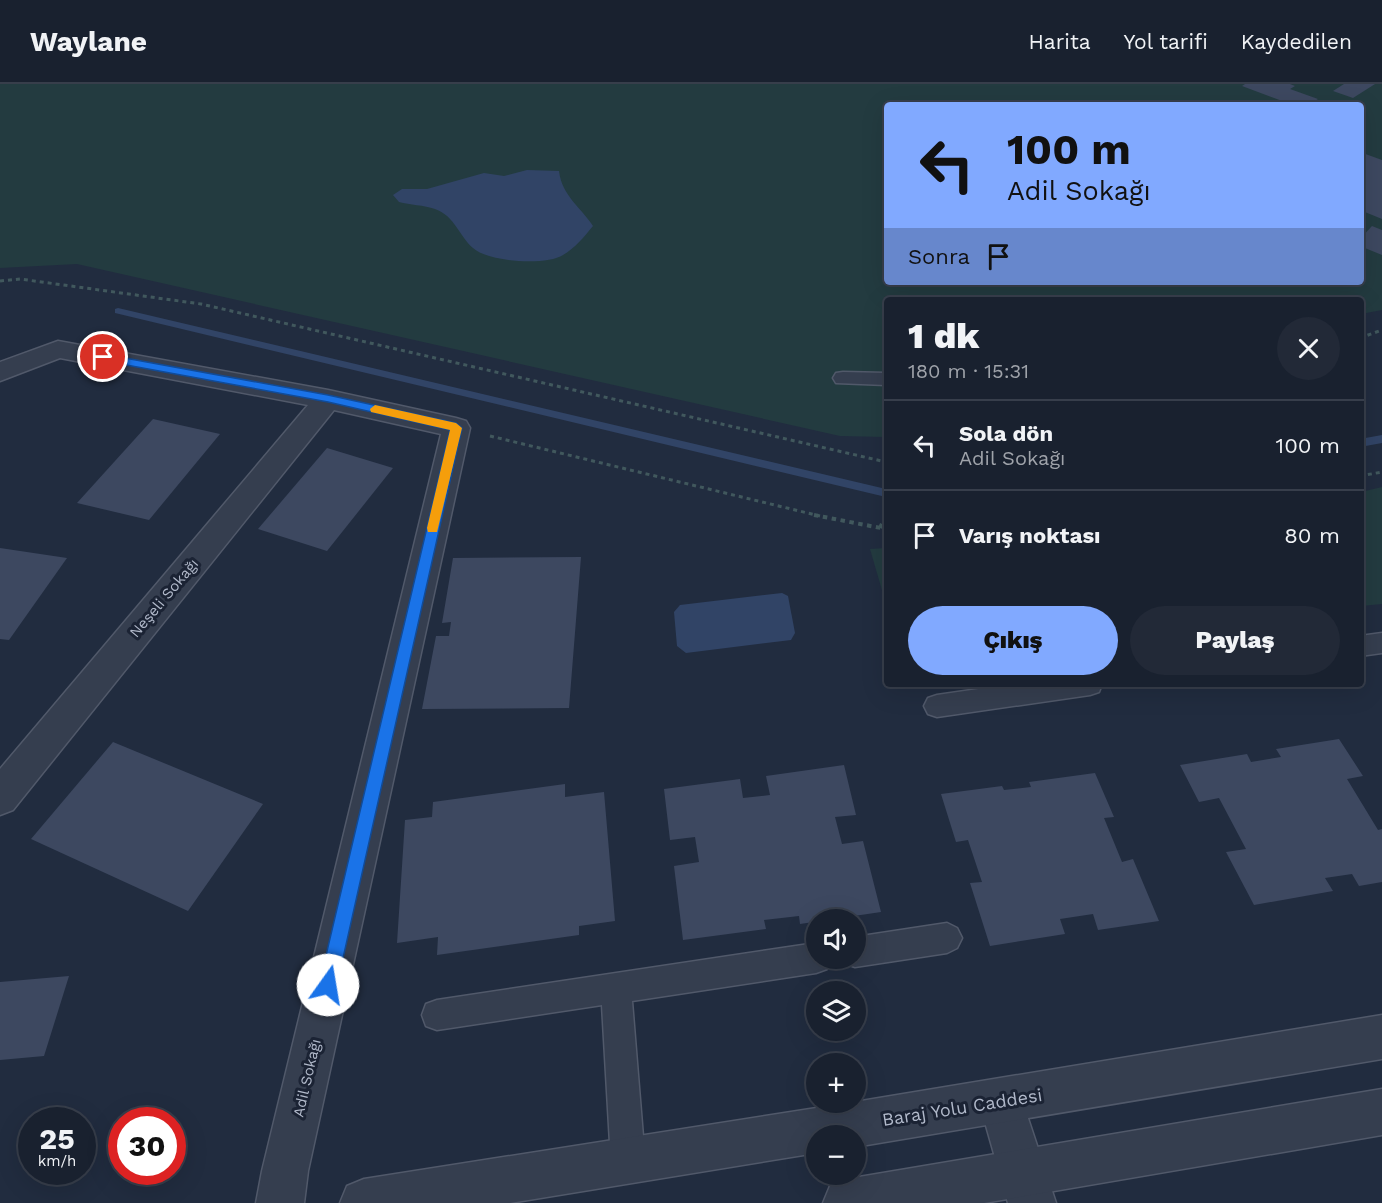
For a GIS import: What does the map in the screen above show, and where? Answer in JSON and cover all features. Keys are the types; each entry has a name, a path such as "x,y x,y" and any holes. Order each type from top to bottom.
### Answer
{"street":[{"path":"5,367 58,349 328,399 456,428"},
{"name":"Neşeli Sokağı","path":"0,796 328,399"},
{"name":"Adil Sokağı","path":"280,1203 285,1171 456,428"},
{"name":"Baraj Yolu Caddesi","path":"364,1203 1001,1101 1382,1037"},
{"path":"1001,1101 1027,1188"},
{"path":"847,1203 1027,1188 1382,1112"}],"lane":[{"path":"843,378 884,379"},
{"path":"1364,645 1382,643"},
{"path":"937,706 1069,687"},
{"path":"866,950 947,938"},
{"path":"437,1015 806,960"},
{"path":"616,988 628,1161"}],"path":[{"path":"0,281 20,279 201,304 884,462"},
{"path":"1364,337 1382,330"},
{"path":"456,428 884,529"},
{"path":"1364,475 1382,472"},
{"path":"880,528 884,519"}],"green space":[{"path":"0,84 1382,84 1382,310 1364,313 1364,297 884,297 884,437 840,436 77,264 0,268"},
{"path":"1382,487 1382,604 1364,606 1364,491"},
{"path":"884,548 884,597 870,549"}],"water":[{"path":"527,170 559,171 568,194 593,226 563,255 544,261 517,261 480,253 468,243 452,221 442,212 399,202 393,195 402,189 427,189 484,173 504,176"},
{"path":"782,593 788,596 795,633 791,640 686,653 677,646 674,612 680,605"}],"building":[{"path":"1245,84 1290,84 1295,86 1290,89 1318,99 1314,102 1285,102 1242,86"},
{"path":"1344,84 1375,84 1353,98 1333,91"},
{"path":"1364,153 1382,160 1382,219 1364,212"},
{"path":"1372,226 1382,230 1382,255 1364,248 1364,235"},
{"path":"153,419 220,434 149,520 77,503"},
{"path":"327,448 393,468 327,551 258,529"},
{"path":"0,548 67,558 9,640 0,639"},
{"path":"581,557 569,708 422,709 436,636 449,636 451,622 442,623 453,558"},
{"path":"1339,739 1363,776 1347,779 1378,830 1382,829 1382,882 1359,886 1352,874 1325,878 1333,891 1254,905 1226,852 1246,849 1219,798 1199,802 1180,765 1247,754 1251,762 1281,757 1276,749"},
{"path":"113,742 263,804 188,911 31,839"},
{"path":"844,765 856,815 835,817 842,844 863,841 881,912 866,914 866,909 806,909 806,923 800,924 799,916 764,920 766,929 683,940 674,866 699,862 695,837 670,840 664,789 740,779 743,798 770,795 766,776"},
{"path":"1095,773 1114,817 1104,818 1122,862 1133,859 1159,921 1098,930 1093,914 1060,919 1065,934 990,946 970,883 982,882 968,840 956,842 941,794 1002,786 1004,790 1031,787 1029,782"},
{"path":"565,784 565,797 604,792 615,921 579,926 579,935 437,955 438,937 397,943 405,820 432,817 433,802"},
{"path":"69,976 44,1056 0,1060 0,982"}],"waterway":[{"path":"118,311 884,493"},
{"path":"1364,442 1382,439"}],"slow traffic":[{"path":"375,409 456,428 433,528"}],"route":[{"path":"103,357 328,399 456,428 328,985"}]}
